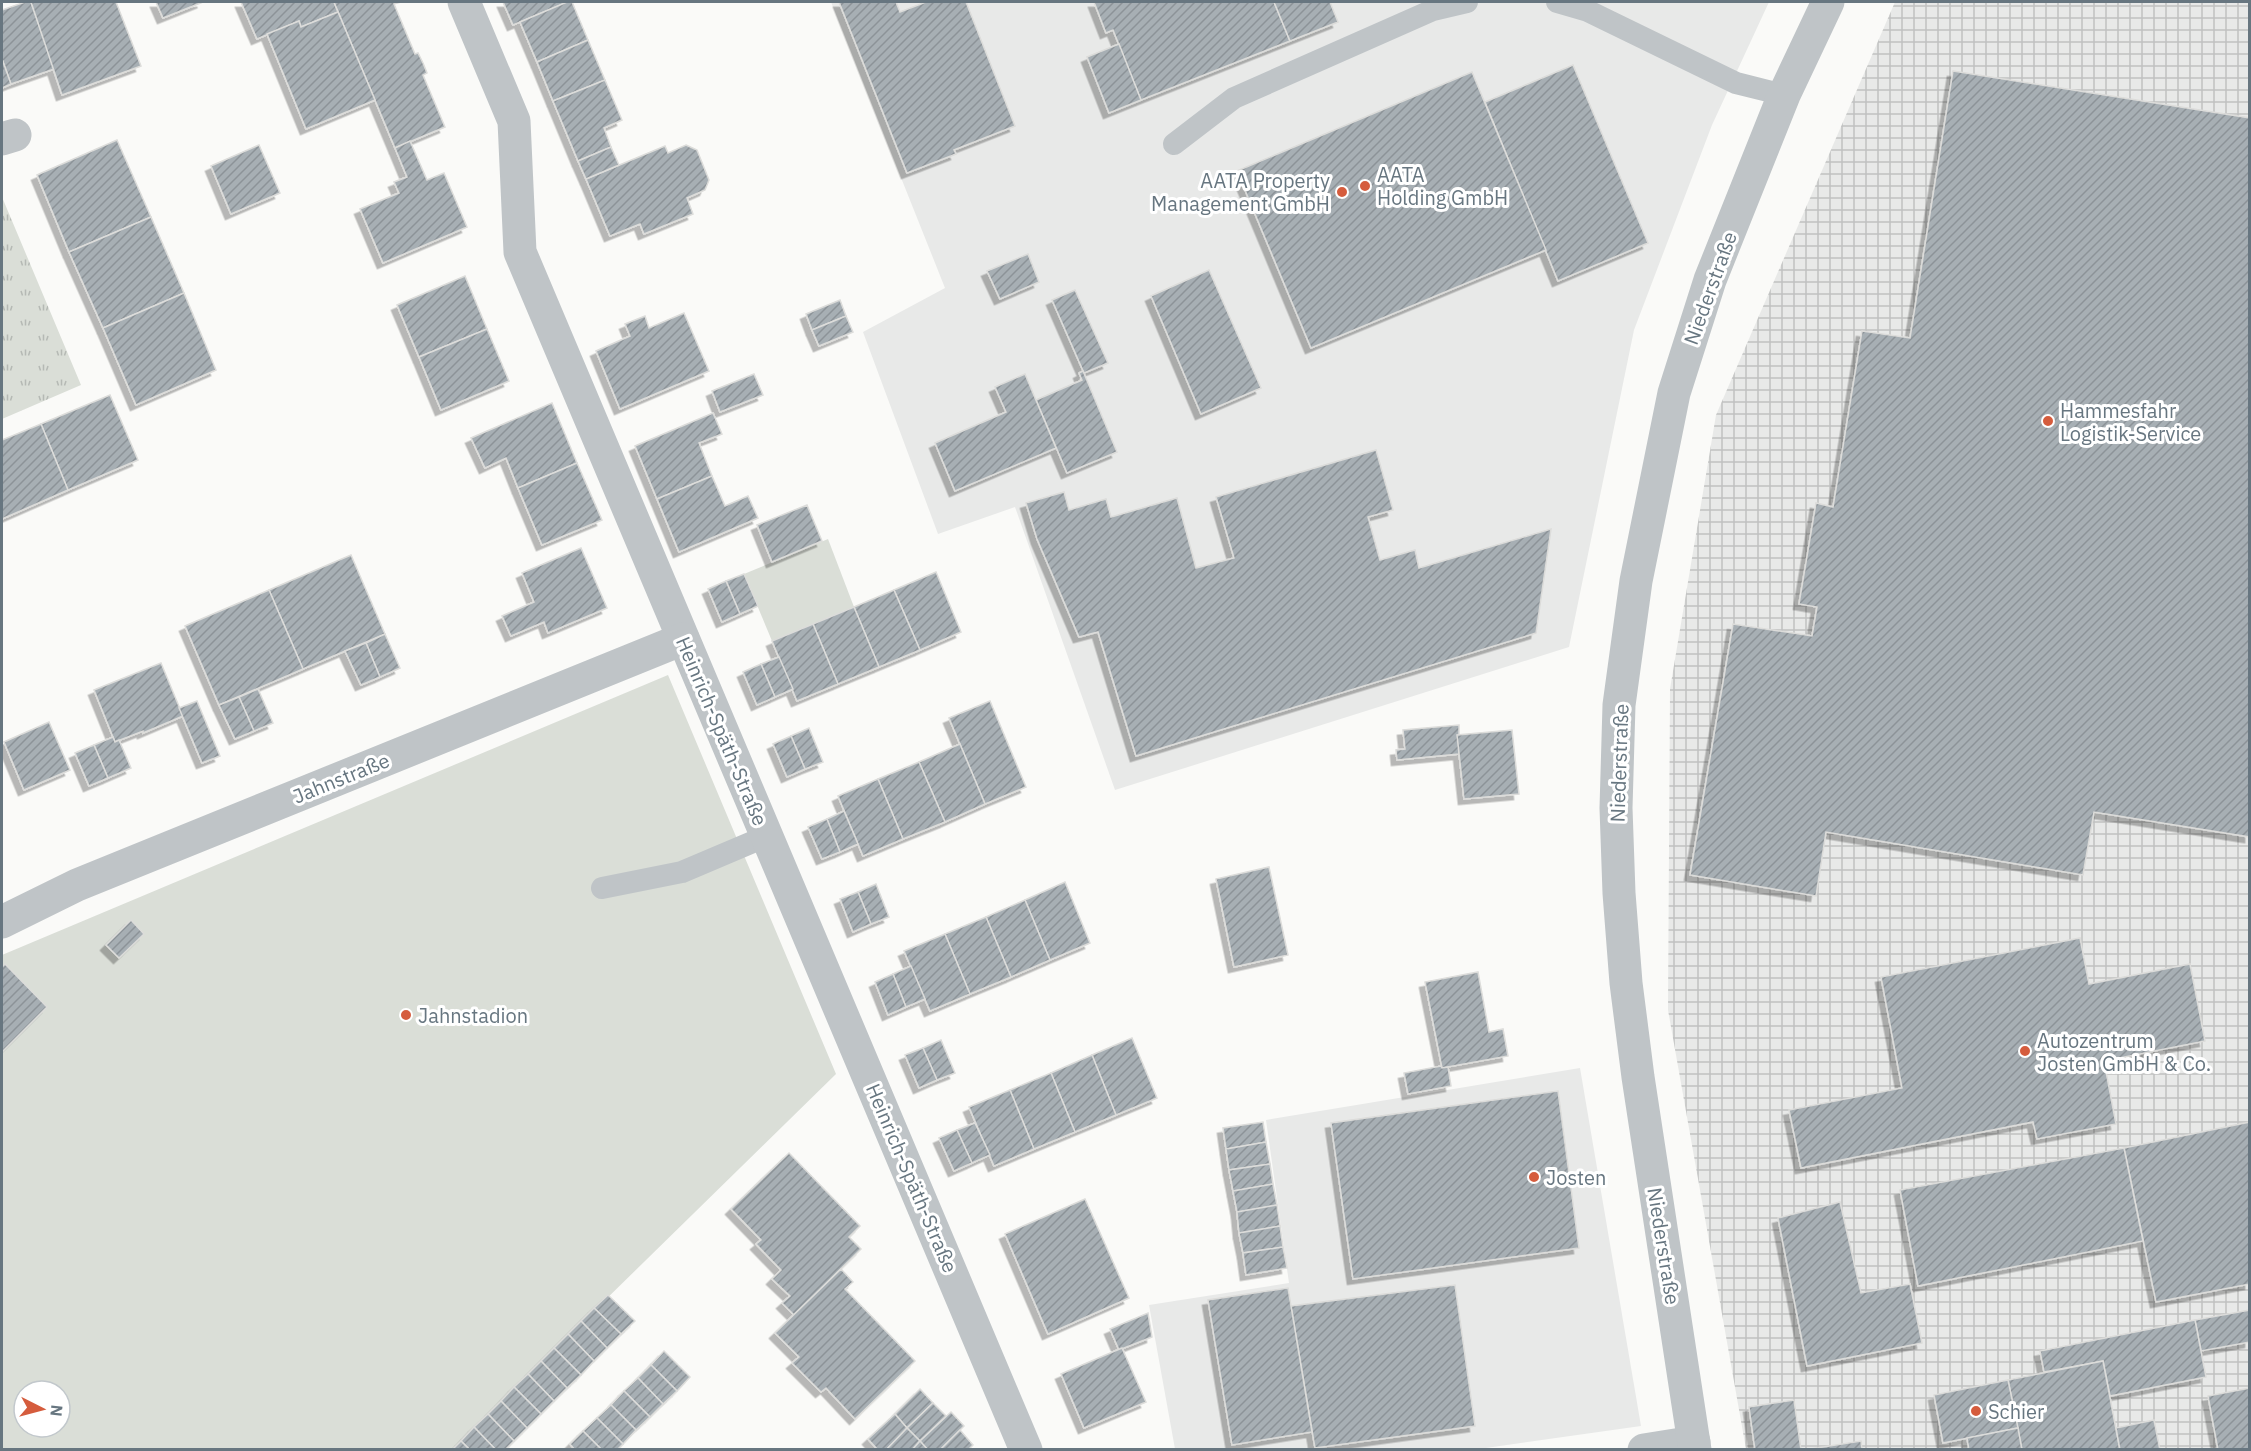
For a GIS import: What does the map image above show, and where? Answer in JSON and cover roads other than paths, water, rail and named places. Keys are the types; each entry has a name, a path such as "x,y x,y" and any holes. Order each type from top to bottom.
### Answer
{"street":[{"name":"Heinrich-Späth-Straße","path":"464,2 514,121 520,252 1026,1449"},
{"name":"Niederstraße","path":"1694,1446 1626,983 1616,808 1619,705 1636,581 1674,393 1710,280 1785,95 1828,2"},
{"name":"Jahnstraße","path":"2,922 77,885 683,639"},
{"path":"1644,1449 1694,1446"}],"lane":[{"path":"1174,144 1234,98 1433,10 1467,2"},
{"path":"1557,2 1588,10 1736,83 1785,95"},
{"path":"602,888 682,872 767,836"}],"place":[{"name":"AATA Holding GmbH","path":"1365,186"},
{"name":"AATA Property Management GmbH","path":"1342,192"},
{"name":"Hammesfahr Logistik-Service","path":"2048,421"},
{"name":"Jahnstadion","path":"406,1015"},
{"name":"Autozentrum Josten GmbH & Co.","path":"2025,1051"},
{"name":"Josten","path":"1534,1177"},
{"name":"Schier","path":"1976,1411"}]}
